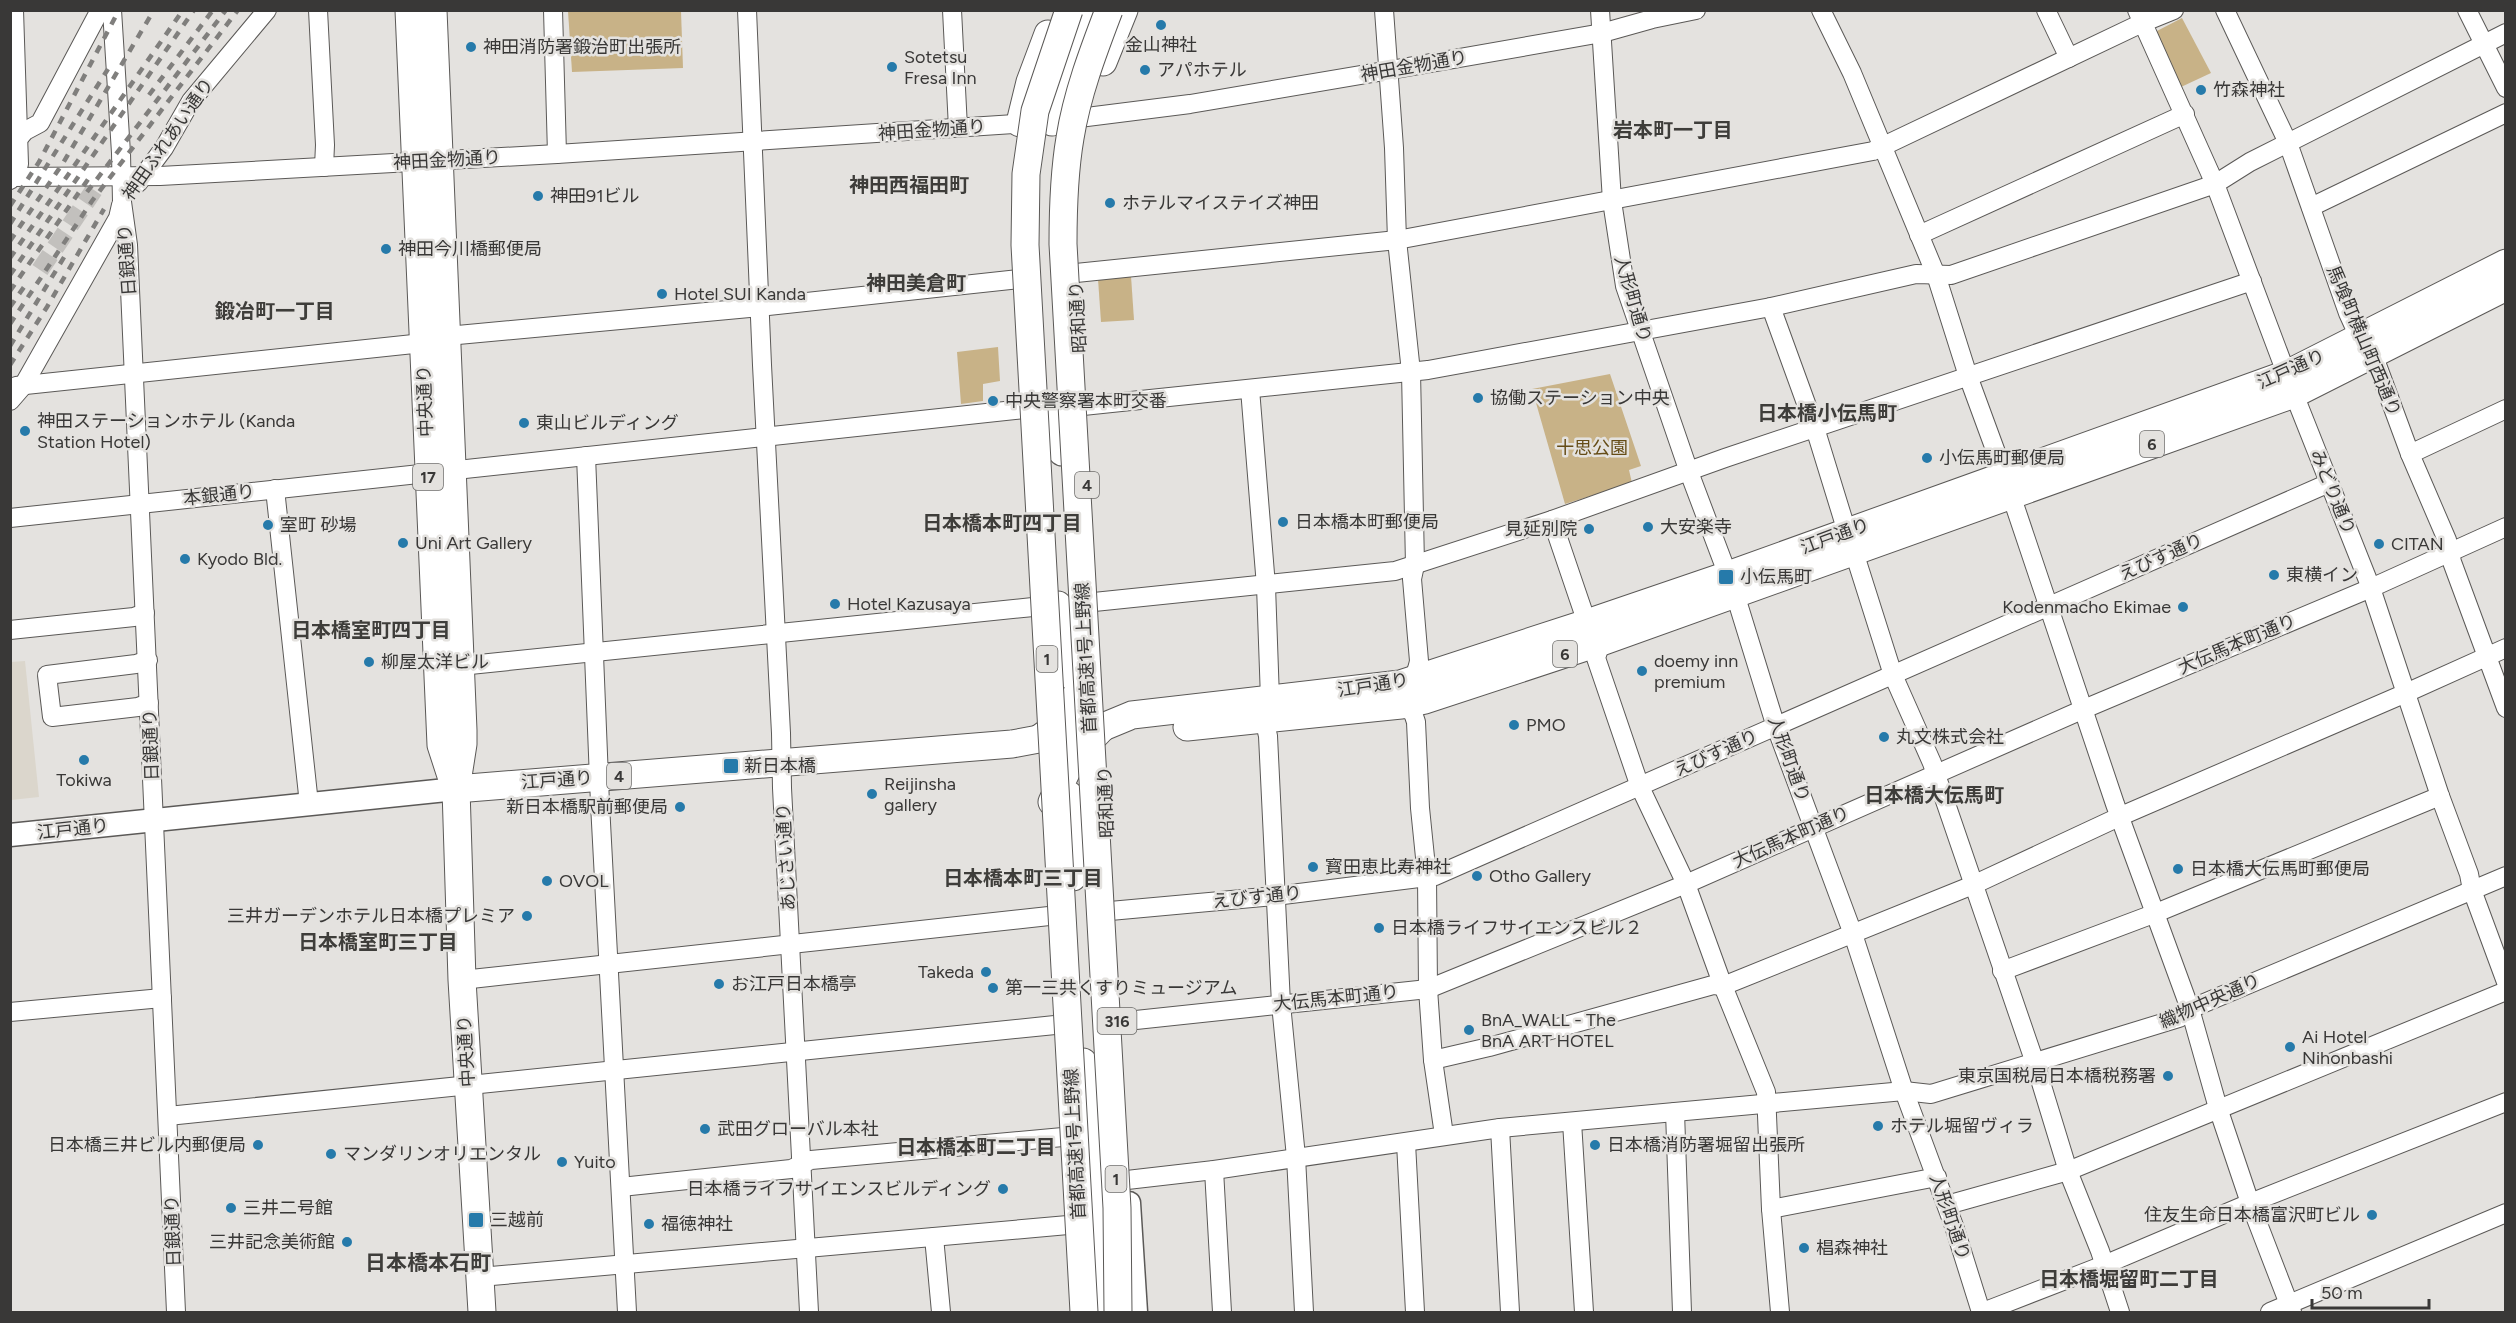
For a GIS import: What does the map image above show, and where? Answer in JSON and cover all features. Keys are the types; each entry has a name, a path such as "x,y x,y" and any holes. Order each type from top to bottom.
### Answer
{"highway":[{"name":"中央通り","path":"409,10 427,162 435,339 439,471 441,745 456,789"},
{"name":"中央通り","path":"427,162 433,10"},
{"path":"1039,739 1021,337 1016,161 1020,124 1030,82 1057,10"},
{"name":"首都高速1号上野線","path":"1069,10 1035,111 1026,174 1025,245 1084,1312"},
{"path":"1062,452 1071,407 1047,244 1048,163 1059,102 1072,59 1091,10"},
{"path":"1052,122 1087,47 1111,10"},
{"name":"首都高速1号上野線","path":"1111,10 1090,59 1070,137 1064,197 1063,244 1116,1185 1118,1312"},
{"name":"昭和通り","path":"1103,727 1094,610 1071,407 1080,351 1075,194 1085,117 1124,10"},
{"name":"江戸通り","path":"2366,346 2505,263"},
{"name":"江戸通り","path":"456,789 1012,744 1103,727 1133,733 1267,709 1401,694 1425,700 1594,633 2290,384 2366,346 2505,287"},
{"path":"1021,337 1049,451 1068,674 1062,452 1080,351"},
{"name":"中央通り","path":"439,471 460,666 463,744 456,789 462,980 482,1312"},
{"path":"1039,739 1057,727 1072,707 1085,666 1094,610"},
{"path":"1045,826 1056,790 1073,758 1103,727"},
{"path":"1063,1137 1075,1080 1068,1027 1076,795 1094,1027 1104,1074 1124,1131"},
{"path":"1068,1027 1086,1101 1100,1312"}],"main road":[{"name":"昭和通り","path":"1103,727 1110,911 1136,1312"},
{"path":"1039,739 1049,916 1068,1027"},
{"name":"江戸通り","path":"10,835 456,789"},
{"path":"1063,1137 1074,1312"}],"street":[{"path":"11,178 20,164 13,78 14,10"},
{"path":"19,138 25,131 33,129 40,123 100,10"},
{"name":"日銀通り","path":"112,10 122,202 128,245 141,504 176,1312"},
{"name":"神田ふれあい通り","path":"10,401 106,240 118,218 122,202 152,177 164,148 191,101 267,10"},
{"path":"318,10 326,145 324,167"},
{"path":"553,10 557,154"},
{"name":"あじさい通り","path":"747,10 790,944 810,1312"},
{"path":"952,10 958,128"},
{"path":"1384,10 1394,148 1397,240 1410,372 1415,565 1412,579 1419,661 1417,672 1401,694 1416,722 1420,808 1427,877 1428,989 1433,1060 1444,1135"},
{"name":"人形町通り","path":"1600,10 1612,201 1625,286 1689,472 1732,584 1776,727 1853,934 1904,1091 1947,1205 1982,1312"},
{"name":"神田金物通り","path":"11,178 152,177 427,162 1052,122 1190,104 1602,33 1696,10"},
{"path":"1821,10 1852,74 1936,275 1968,376 2190,1009 2218,1108 2250,1203 2291,1308"},
{"path":"2046,10 2069,57"},
{"path":"1076,273 1397,240 1873,151 2069,57 2139,17 2174,10"},
{"name":"馬喰町横山町西通り","path":"2225,10 2288,143 2348,313 2366,346 2447,540 2505,708"},
{"path":"2467,10 2505,88"},
{"name":"みどり通り","path":"2139,17 2215,184 2290,384 2371,588 2505,982"},
{"path":"1071,407 1410,372 1771,307 1916,274 1951,275 2215,184 2288,143 2505,33"},
{"path":"2311,207 2505,113"},
{"path":"1919,235 2185,114"},
{"path":"106,240 112,238 128,245"},
{"path":"17,386 435,339 1019,279"},
{"path":"1094,610 1395,571 1552,520 2252,280"},
{"path":"1771,307 1815,428 1893,675 1932,763 2035,1063 2068,1171 2120,1312"},
{"path":"1250,389 1266,586 1267,709 1281,1004 1296,1157 1304,1312"},
{"name":"本銀通り","path":"10,518 1024,409"},
{"path":"2410,454 2505,410"},
{"path":"586,456 627,1312"},
{"name":"えびす通り","path":"1110,911 1275,896 1435,876 2329,483"},
{"path":"275,489 309,804"},
{"path":"1552,520 1594,633 1596,658 1640,787 1686,884 1723,986 1766,1092 1771,1209 1780,1312"},
{"name":"大伝馬本町通り","path":"1117,1022 1428,989 1686,884 2084,709 2371,588 2505,527"},
{"path":"460,666 1033,608"},
{"path":"10,630 134,617 145,613"},
{"path":"1433,1060 1500,1044 1713,985 1723,986 1973,885 2121,816 2505,648"},
{"path":"148,660 136,664 47,675 52,717 138,707 149,703"},
{"path":"2002,971 2156,913 2440,796"},
{"name":"織物中央通り","path":"1127,1180 1215,1170 1500,1128 1904,1091 1930,1094 2179,1018 2190,1009 2505,876"},
{"path":"462,980 1049,916"},
{"path":"1947,1205 2068,1171 2505,991"},
{"path":"10,1012 162,998"},
{"path":"168,1116 1068,1027"},
{"path":"1982,1312 2104,1265 2250,1203 2505,1102"},
{"path":"1675,1112 1682,1312"},
{"path":"1572,1122 1584,1312"},
{"path":"1500,1128 1510,1312"},
{"path":"621,1187 791,1170 811,1160 1063,1137"},
{"path":"1406,1143 1415,1312"},
{"path":"1215,1170 1222,1312"},
{"path":"1771,1209 1937,1177"},
{"path":"2270,1312 2291,1308 2505,1213"},
{"path":"480,1277 1068,1225"},
{"path":"934,1237 941,1312"}],"shaded area":[{"path":"25,661 39,797 11,800 11,662"}],"green space":[{"path":"568,11 681,11 683,68 572,72"},
{"path":"2182,18 2211,73 2181,87 2155,32"},
{"path":"1131,276 1134,320 1101,322 1098,279"},
{"path":"998,347 1000,381 983,384 983,401 961,404 957,352"},
{"name":"十思公園","path":"1610,374 1641,466 1629,470 1632,483 1565,504 1532,389"}],"tunnel":[{"path":"40,270 94,190"}],"railway":[{"path":"10,206 39,162 119,10"},
{"path":"10,241 63,163 154,10"},
{"path":"10,258 183,10"},
{"path":"10,275 194,10"},
{"path":"149,95 213,10"},
{"path":"87,192 226,10"},
{"path":"10,324 92,201 238,10"},
{"path":"10,224 108,69"},
{"path":"10,291 89,178"},
{"path":"10,365 104,209"},
{"path":"10,346 66,254"},
{"path":"10,307 24,287"}],"place":[{"name":"金山神社","path":"1161,25"},
{"name":"神田消防署鍛治町出張所","path":"471,47"},
{"name":"Sotetsu Fresa Inn","path":"892,67"},
{"name":"アパホテル","path":"1145,70"},
{"name":"竹森神社","path":"2201,90"},
{"name":"神田91ビル","path":"538,196"},
{"name":"ホテルマイステイズ神田","path":"1110,203"},
{"name":"神田今川橋郵便局","path":"386,249"},
{"name":"Hotel SUI Kanda","path":"662,294"},
{"name":"協働ステーション中央","path":"1478,398"},
{"name":"中央警察署本町交番","path":"993,401"},
{"name":"東山ビルディング","path":"524,423"},
{"name":"神田ステーションホテル (Kanda Station Hotel)","path":"25,431"},
{"name":"小伝馬町郵便局","path":"1927,458"},
{"name":"日本橋本町郵便局","path":"1283,522"},
{"name":"室町 砂場","path":"268,525"},
{"name":"大安楽寺","path":"1648,527"},
{"name":"見延別院","path":"1589,529"},
{"name":"Uni Art Gallery","path":"403,543"},
{"name":"CITAN","path":"2379,544"},
{"name":"Kyodo Bld.","path":"185,559"},
{"name":"東横イン","path":"2274,575"},
{"name":"小伝馬町","path":"1726,577"},
{"name":"Hotel Kazusaya","path":"835,604"},
{"name":"Kodenmacho Ekimae","path":"2183,607"},
{"name":"柳屋太洋ビル","path":"369,662"},
{"name":"doemy inn premium","path":"1642,671"},
{"name":"PMO","path":"1514,725"},
{"name":"丸文株式会社","path":"1884,737"},
{"name":"Tokiwa","path":"84,760"},
{"name":"新日本橋","path":"731,766"},
{"name":"Reijinsha gallery","path":"872,794"},
{"name":"新日本橋駅前郵便局","path":"680,807"},
{"name":"寳田恵比寿神社","path":"1313,867"},
{"name":"日本橋大伝馬町郵便局","path":"2178,869"},
{"name":"Otho Gallery","path":"1477,876"},
{"name":"OVOL","path":"547,881"},
{"name":"三井ガーデンホテル日本橋プレミア","path":"527,916"},
{"name":"日本橋ライフサイエンスビル２","path":"1379,928"},
{"name":"Takeda","path":"986,972"},
{"name":"お江戸日本橋亭","path":"719,984"},
{"name":"第一三共くすりミュージアム","path":"993,988"},
{"name":"BnA_WALL - The BnA ART HOTEL","path":"1469,1030"},
{"name":"Ai Hotel Nihonbashi","path":"2290,1047"},
{"name":"東京国税局日本橋税務署","path":"2168,1076"},
{"name":"ホテル堀留ヴィラ","path":"1878,1126"},
{"name":"武田グローバル本社","path":"705,1129"},
{"name":"日本橋三井ビル内郵便局","path":"258,1145"},
{"name":"日本橋消防署堀留出張所","path":"1595,1145"},
{"name":"マンダリンオリエンタル","path":"331,1154"},
{"name":"Yuito","path":"562,1162"},
{"name":"日本橋ライフサイエンスビルディング","path":"1003,1189"},
{"name":"三井二号館","path":"231,1208"},
{"name":"住友生命日本橋富沢町ビル","path":"2372,1215"},
{"name":"三越前","path":"476,1220"},
{"name":"福徳神社","path":"649,1224"},
{"name":"三井記念美術館","path":"347,1242"},
{"name":"椙森神社","path":"1804,1248"}],"district":[{"name":"岩本町一丁目","path":"1673,130"},
{"name":"神田西福田町","path":"909,185"},
{"name":"神田美倉町","path":"916,283"},
{"name":"鍛冶町一丁目","path":"275,311"},
{"name":"日本橋小伝馬町","path":"1827,413"},
{"name":"日本橋本町四丁目","path":"1002,523"},
{"name":"日本橋室町四丁目","path":"371,630"},
{"name":"日本橋大伝馬町","path":"1934,795"},
{"name":"日本橋本町三丁目","path":"1023,878"},
{"name":"日本橋室町三丁目","path":"378,942"},
{"name":"日本橋本町二丁目","path":"976,1147"},
{"name":"日本橋本石町","path":"428,1262"},
{"name":"日本橋堀留町二丁目","path":"2129,1279"}]}
